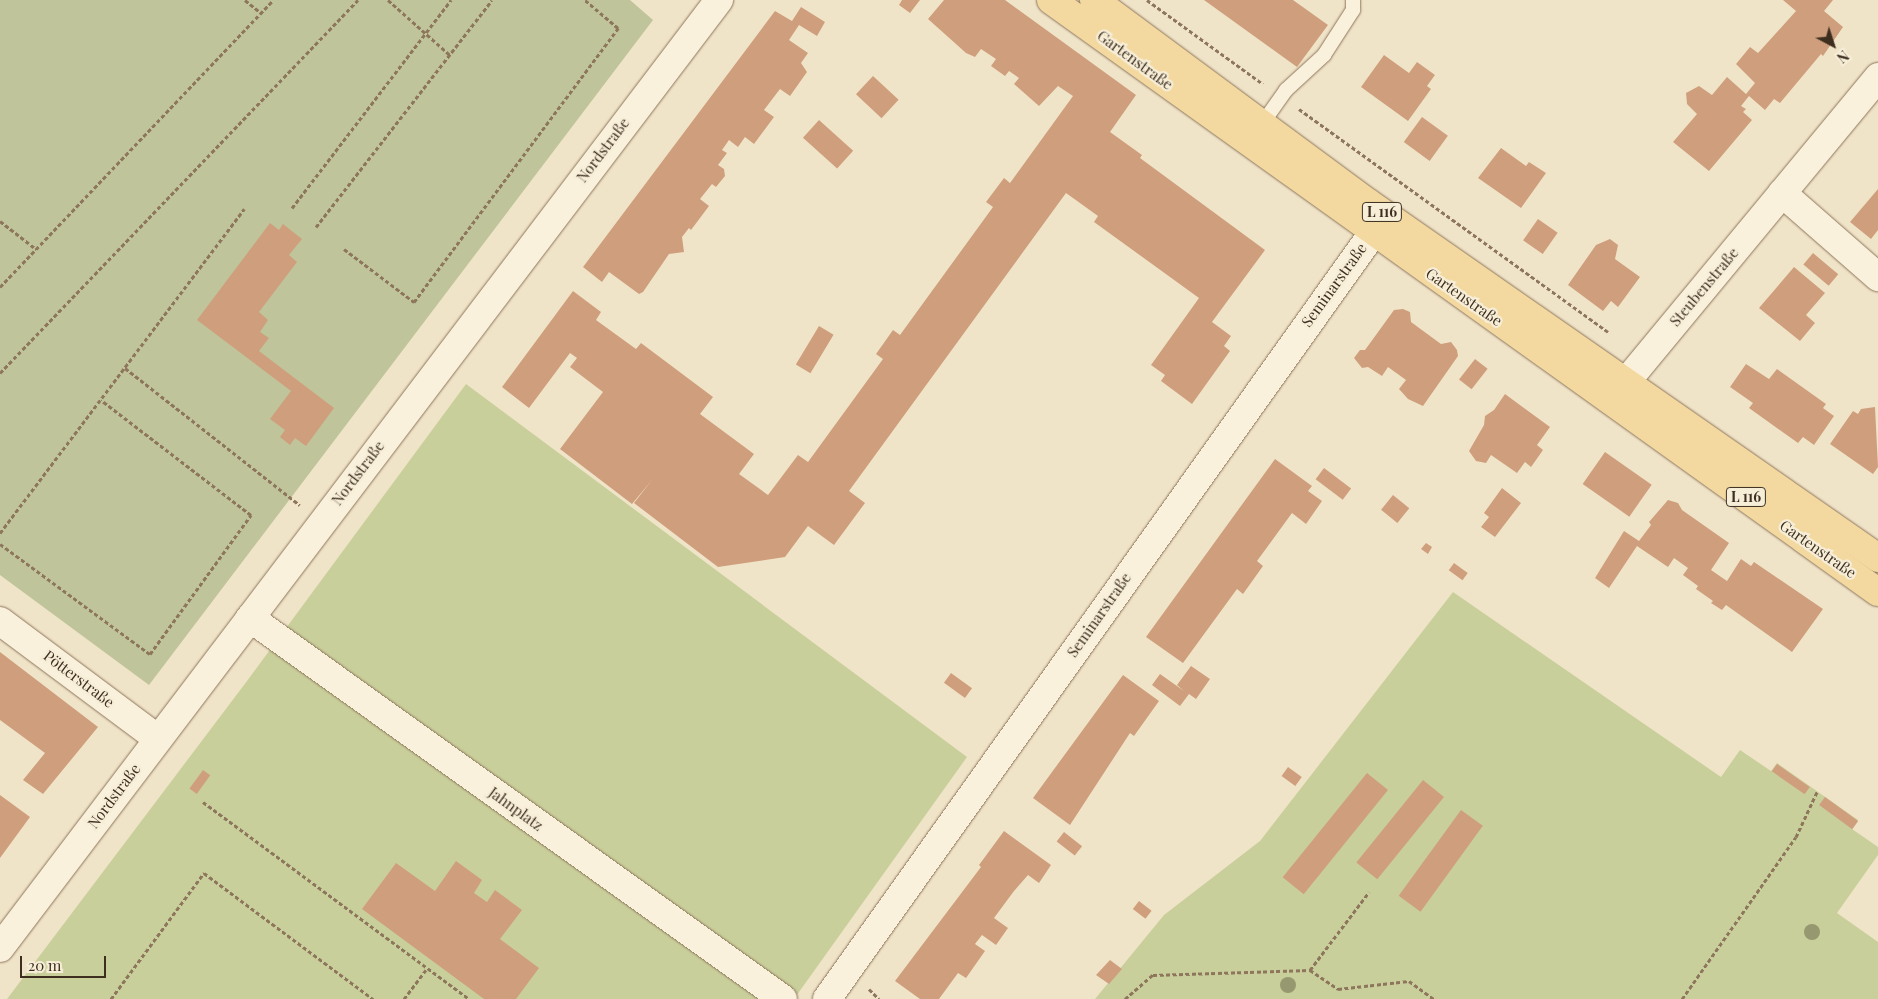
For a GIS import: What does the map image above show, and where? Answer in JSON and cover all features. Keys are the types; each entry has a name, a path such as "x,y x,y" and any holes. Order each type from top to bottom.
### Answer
{"main road":[{"name":"Gartenstraße","path":"1052,0 1373,233 1878,592"},
{"name":"Gartenstraße","path":"1094,0 1262,124 1878,558"}],"street":[{"name":"Nordstraße","path":"0,948 157,738 719,0"},
{"name":"Steubenstraße","path":"1626,382 1878,77"},
{"path":"1782,193 1878,277"},
{"name":"Seminarstraße","path":"827,999 1373,233"},
{"name":"Jahnplatz","path":"250,618 783,999"},
{"name":"Pötterstraße","path":"0,621 157,738"}],"lane":[{"path":"1262,124 1282,97 1324,55 1353,10 1353,0"}],"path":[{"path":"245,0 261,13"},
{"path":"0,287 272,0"},
{"path":"0,373 358,0"},
{"path":"388,0 450,55"},
{"path":"292,208 451,0"},
{"path":"316,227 492,0"},
{"path":"344,249 414,302 618,28 585,0"},
{"path":"1147,0 1645,359"},
{"path":"0,533 244,209"},
{"path":"0,220 36,249"},
{"path":"125,368 322,521"},
{"path":"0,544 150,654 251,515 101,400"},
{"path":"1682,999 1796,837 1817,792"},
{"path":"203,802 468,999"},
{"path":"111,999 204,874 373,999"},
{"path":"1310,970 1369,892"},
{"path":"404,999 427,969"},
{"path":"1125,999 1153,975 1310,970 1338,989 1409,981 1434,999"}],"green space":[{"path":"0,0 630,0 653,20 149,685 0,575"},
{"path":"466,384 967,757 794,999 7,999 247,681"},
{"path":"1453,592 1721,777 1740,750 1771,771 1777,763 1858,820 1852,829 1878,847 1878,855 1837,913 1878,942 1878,999 1095,999 1164,915 1260,841"}],"building":[{"path":"902,0 920,0 910,13 899,5"},
{"path":"944,0 1005,0 1136,95 1110,132 1142,155 1140,158 1265,250 1212,322 1231,336 1224,346 1230,351 1192,404 1161,381 1165,375 1151,365 1199,298 1094,222 1098,216 1066,193 849,491 865,503 834,545 808,526 785,557 718,567 634,503 652,480 632,504 560,449 603,392 570,367 577,358 570,353 529,408 502,387 573,291 601,312 596,320 636,349 641,343 713,397 700,414 754,454 739,474 768,495 798,455 808,462 883,359 876,354 893,330 900,335 993,207 986,202 1004,178 1010,183 1073,96 1058,86 1039,106 1014,84 1019,78 1009,71 1005,76 991,66 996,59 981,49 975,57 966,53 928,19"},
{"path":"1204,0 1293,0 1328,25 1297,67"},
{"path":"1783,0 1833,0 1824,11 1843,27 1823,56 1821,54 1780,103 1774,99 1765,110 1749,96 1741,106 1746,109 1743,112 1752,120 1709,171 1673,142 1697,114 1687,104 1686,93 1699,86 1712,95 1727,77 1746,94 1755,83 1736,64 1750,47 1758,53 1796,11"},
{"path":"801,7 825,22 817,36 799,25 789,40 808,53 801,63 807,72 790,96 780,89 764,110 774,117 754,144 745,137 738,147 729,140 722,150 727,153 718,165 724,169 725,176 716,187 712,184 700,199 709,206 691,230 689,228 682,237 684,252 669,254 643,292 639,294 609,272 602,282 583,267 775,11 792,21"},
{"path":"1384,55 1409,73 1417,62 1435,75 1427,86 1431,89 1408,121 1361,87"},
{"path":"873,76 899,100 882,118 856,94"},
{"path":"1422,117 1448,136 1430,161 1404,142"},
{"path":"819,120 853,151 837,169 803,138"},
{"path":"1501,148 1526,166 1529,162 1546,173 1521,208 1478,178"},
{"path":"1878,189 1878,230 1871,239 1850,222"},
{"path":"1538,219 1558,233 1543,254 1523,240"},
{"path":"270,223 279,230 283,224 302,239 289,255 297,262 259,312 268,320 260,332 269,338 259,351 334,408 306,446 295,438 290,445 280,437 285,430 270,419 291,391 197,320"},
{"path":"1610,239 1618,245 1615,259 1640,277 1618,307 1611,301 1603,311 1568,285 1596,245"},
{"path":"1813,253 1838,274 1829,286 1803,264"},
{"path":"1794,267 1825,293 1806,315 1815,323 1800,341 1759,308"},
{"path":"1403,309 1410,312 1411,322 1441,344 1451,342 1457,350 1458,356 1423,406 1408,399 1399,389 1406,380 1388,367 1382,376 1368,367 1362,368 1354,358 1360,350 1365,350 1394,310"},
{"path":"819,326 834,335 810,373 796,365"},
{"path":"1475,359 1488,369 1472,389 1459,379"},
{"path":"1746,364 1769,379 1777,369 1826,404 1823,408 1834,416 1814,445 1803,437 1798,443 1749,408 1753,403 1730,387"},
{"path":"1505,394 1550,427 1537,445 1543,450 1531,467 1525,462 1517,473 1491,455 1486,463 1476,461 1469,451 1484,425 1485,416 1494,410"},
{"path":"1875,407 1878,467 1873,474 1830,444 1853,411 1858,414 1861,409"},
{"path":"1605,452 1652,485 1629,517 1583,484"},
{"path":"1275,459 1312,486 1308,491 1322,501 1306,524 1292,513 1257,561 1263,566 1243,594 1237,589 1183,663 1146,637"},
{"path":"1324,468 1351,488 1343,500 1316,479"},
{"path":"1502,488 1521,503 1495,537 1481,527 1489,517 1484,513"},
{"path":"1393,495 1409,508 1397,523 1381,510"},
{"path":"1668,500 1678,503 1682,510 1729,543 1711,570 1727,581 1741,559 1751,566 1754,562 1823,609 1792,652 1726,605 1722,610 1711,603 1713,601 1696,589 1698,586 1683,575 1688,568 1674,558 1668,567 1637,546 1609,588 1595,578 1624,531 1639,541 1651,525 1649,522"},
{"path":"1426,543 1432,547 1428,554 1421,549"},
{"path":"1454,563 1468,573 1462,580 1449,570"},
{"path":"0,652 98,727 43,794 23,780 45,753 0,720"},
{"path":"1191,666 1210,679 1196,699 1189,694 1180,706 1152,685 1160,674 1184,691 1177,685"},
{"path":"951,673 972,688 965,698 944,683"},
{"path":"1123,675 1159,701 1134,736 1130,733 1070,825 1033,798"},
{"path":"1777,764 1810,787 1805,794 1772,771"},
{"path":"1288,767 1302,777 1295,786 1282,776"},
{"path":"203,770 210,775 197,794 189,789"},
{"path":"1367,773 1388,790 1304,894 1283,877"},
{"path":"1423,780 1444,797 1377,879 1356,862"},
{"path":"0,795 30,817 0,858"},
{"path":"1825,797 1858,821 1852,829 1819,805"},
{"path":"1461,810 1483,826 1421,912 1399,896"},
{"path":"1004,831 1051,865 1039,883 1028,875 1014,891 994,918 1008,928 996,945 982,935 975,944 985,951 966,978 958,973 939,999 920,999 895,981 981,867 979,865"},
{"path":"1064,832 1082,846 1075,856 1057,841"},
{"path":"456,861 482,880 474,893 487,902 495,890 522,910 500,939 539,968 516,999 484,999 362,909 396,863 435,891"},
{"path":"1139,901 1152,911 1145,919 1133,909"},
{"path":"1110,960 1122,969 1109,984 1096,975"}]}
